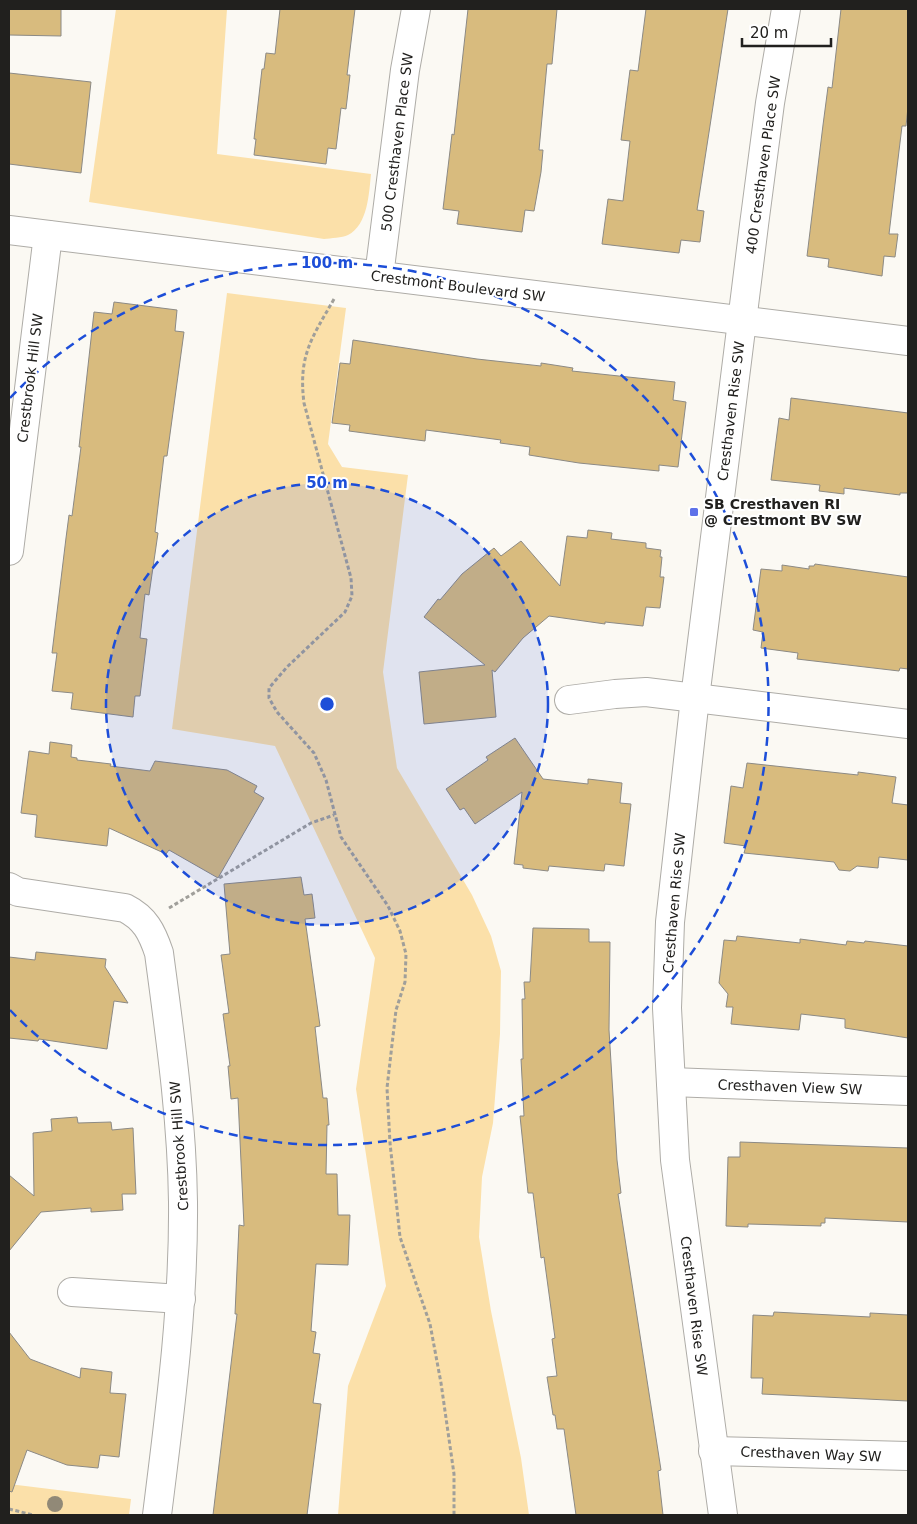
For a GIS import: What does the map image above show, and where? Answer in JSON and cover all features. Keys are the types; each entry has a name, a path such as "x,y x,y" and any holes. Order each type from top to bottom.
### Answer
{"street":[{"name":"500 Cresthaven Place SW","path":"379,276 405,70 416,9"},
{"name":"400 Cresthaven Place SW","path":"742,321 770,102 786,9"},
{"name":"Crestmont Boulevard SW","path":"9,230 908,341"},
{"name":"Crestbrook Hill SW","path":"9,551 48,235"},
{"name":"Cresthaven Rise SW","path":"723,1515 675,1160 668,1008 670,922 695,698 742,321"},
{"path":"569,700 646,692 908,724"},
{"path":"9,887 18,892 112,904 137,914 145,922"},
{"name":"Crestbrook Hill SW","path":"145,922 152,933 159,953 179,1121 183,1202 181,1298 157,1515"},
{"name":"Cresthaven View SW","path":"671,1082 908,1091"},
{"path":"72,1292 181,1298"},
{"name":"Cresthaven Way SW","path":"713,1451 908,1456"}],"path":[{"path":"337,270 334,299 320,321 306,352 301,377 304,403 351,578 352,596 345,612 287,667 269,688 270,698 278,712 314,753 326,780 341,837 388,906 400,931 406,954 405,982 396,1010 387,1088 390,1144 400,1237 430,1324 441,1383 454,1474 454,1515"},
{"path":"145,922 311,823 334,816"},
{"path":"9,1509 33,1515"}],"shaded area":[{"path":"116,9 227,9 217,154 371,174 364,216 355,230 346,236 324,239 89,202"},
{"path":"227,293 346,308 328,444 342,467 408,475 383,672 397,768 472,895 491,936 501,971 500,1034 493,1123 482,1177 479,1237 491,1311 521,1458 529,1515 338,1515 348,1386 386,1286 356,1089 375,958 275,746 172,729"},
{"path":"9,1484 131,1499 129,1515 9,1515"}],"building":[{"path":"9,9 61,9 61,36 9,35"},
{"path":"280,9 355,9 347,75 350,75 346,109 341,108 336,149 328,148 326,164 254,155 262,69 264,69 266,53 275,54"},
{"path":"468,9 557,9 552,64 547,64 539,150 543,150 541,172 534,211 525,210 522,232 457,224 459,211 443,209 452,134 454,135"},
{"path":"646,9 728,9 697,210 704,211 700,242 681,240 679,253 602,244 608,199 623,201 630,141 621,140 630,70 638,71"},
{"path":"841,9 908,9 908,107 906,126 902,126 889,234 898,234 895,257 884,256 882,276 828,267 829,259 807,256 828,87 832,88"},
{"path":"9,73 91,82 81,173 9,164"},
{"path":"114,302 177,310 175,331 184,332 167,456 164,456 155,532 158,533 149,595 145,594 140,638 147,639 140,696 135,696 133,717 71,709 73,693 52,691 57,653 52,653 69,515 72,516 81,447 79,447 94,312 112,314"},
{"path":"353,340 477,359 541,366 541,363 573,368 572,371 675,382 673,400 686,402 678,467 659,465 659,471 579,463 529,455 530,447 500,443 501,440 426,430 425,441 349,431 350,425 332,423 340,363 350,364"},
{"path":"791,398 908,413 908,493 900,493 900,495 844,488 844,494 819,491 820,485 771,480 779,418 789,420"},
{"path":"588,530 612,533 611,539 646,543 646,548 661,550 660,577 664,577 660,608 646,607 643,626 605,622 605,624 549,616 523,638 495,672 492,670 496,717 424,724 419,672 485,665 424,617 438,599 440,600 462,574 494,548 501,556 521,541 560,586 567,536 587,538"},
{"path":"815,564 908,577 908,669 900,668 899,671 797,659 798,653 761,648 763,632 753,630 761,569 782,571 782,565 809,569 809,566 814,566"},
{"path":"515,738 543,779 588,784 588,779 622,783 620,803 631,804 624,866 605,864 604,871 549,866 548,871 523,868 523,865 514,864 522,792 475,824 464,808 460,810 446,789 488,760 486,757"},
{"path":"50,742 72,745 71,757 77,758 77,760 111,764 110,766 150,771 155,761 227,770 257,786 254,792 264,798 218,878 169,850 166,854 109,828 107,846 35,837 37,815 21,813 29,751 49,754"},
{"path":"747,763 858,775 858,772 896,777 892,803 908,805 908,860 879,857 878,868 857,866 850,871 839,870 834,862 744,853 746,846 724,843 731,786 743,788"},
{"path":"301,877 304,895 312,894 315,918 305,919 320,1026 315,1027 323,1098 327,1098 329,1125 327,1125 326,1174 337,1174 338,1215 350,1215 348,1265 316,1264 311,1331 316,1332 313,1353 320,1354 313,1403 321,1404 307,1515 213,1515 237,1314 235,1314 239,1225 244,1226 238,1098 231,1099 228,1066 230,1066 223,1014 229,1013 221,955 230,954 224,884"},
{"path":"533,928 589,929 589,942 610,942 609,1030 617,1160 621,1193 618,1194 661,1470 658,1471 663,1515 576,1515 564,1429 557,1429 555,1415 553,1415 547,1377 557,1376 552,1339 555,1338 544,1257 541,1258 533,1193 528,1193 520,1116 524,1116 521,1059 523,1059 522,999 525,999 524,982 530,982"},
{"path":"737,936 800,943 800,939 846,945 847,941 864,943 865,941 908,946 908,1038 845,1028 845,1019 801,1014 799,1030 731,1024 733,1007 726,1007 728,994 719,983 724,940 736,941"},
{"path":"36,952 106,959 105,967 128,1003 114,1001 107,1049 39,1039 38,1041 9,1038 9,957 35,960"},
{"path":"77,1117 78,1123 111,1122 112,1130 133,1128 136,1194 122,1194 123,1210 91,1212 91,1208 41,1212 9,1251 9,1175 34,1196 33,1133 52,1131 51,1119"},
{"path":"740,1142 908,1148 908,1222 825,1218 825,1223 821,1223 821,1226 748,1224 748,1227 726,1226 728,1157 740,1157"},
{"path":"774,1312 870,1317 870,1313 908,1315 908,1401 762,1394 763,1378 751,1378 753,1315 773,1316"},
{"path":"9,1332 30,1359 80,1378 81,1368 112,1372 110,1393 126,1394 119,1457 100,1455 98,1468 67,1465 27,1450 12,1492 9,1491"}],"place":[{"name":"SB Cresthaven RI @ Crestmont BV SW","path":"694,512"}]}
